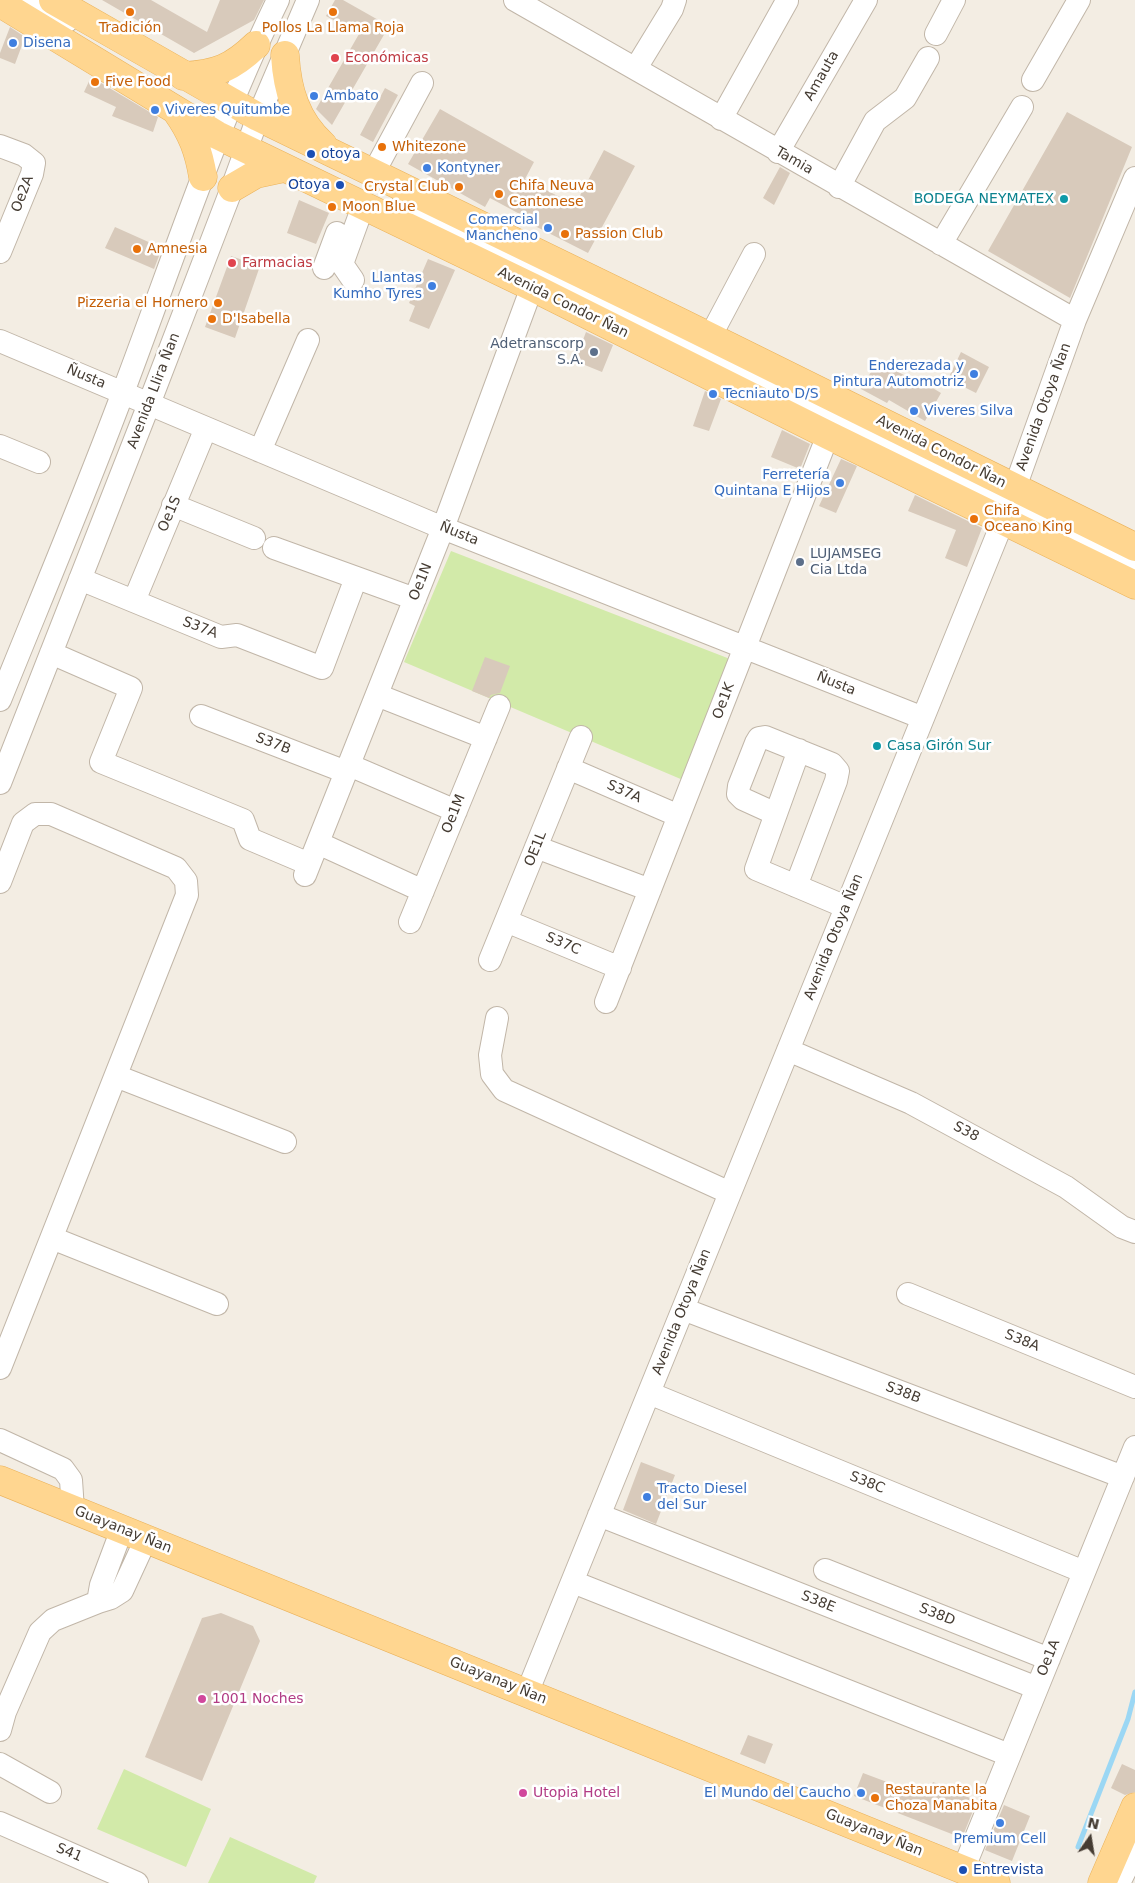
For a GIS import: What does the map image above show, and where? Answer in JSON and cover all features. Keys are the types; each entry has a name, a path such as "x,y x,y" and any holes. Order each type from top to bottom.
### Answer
{"main road":[{"name":"Avenida Condor Ñan","path":"53,0 183,76 224,119"},
{"name":"Avenida Condor Ñan","path":"0,4 174,109 224,119 252,133 331,153 374,172 710,337 1008,506 1135,585"},
{"path":"183,76 203,75 223,69 241,59 256,45"},
{"path":"285,55 286,77 298,113 315,138 331,153"},
{"path":"174,109 186,124 195,141 203,177"},
{"name":"Avenida Condor Ñan","path":"252,133 284,168 532,287 828,435 1008,506 1135,547"},
{"path":"232,188 256,174 284,168"},
{"name":"Guayanay Ñan","path":"0,1480 996,1883"},
{"path":"1102,1883 1135,1809"}],"street":[{"path":"4,0 224,119"},
{"path":"31,0 224,119"},
{"name":"Avenida Llira Ñan","path":"0,698 123,393 224,119 278,0"},
{"name":"Avenida Llira Ñan","path":"0,783 149,404 252,133 308,0"},
{"name":"Tamia","path":"515,0 1075,320"},
{"path":"636,68 672,9 675,0"},
{"path":"722,119 787,0"},
{"name":"Amauta","path":"778,152 866,0"},
{"path":"936,34 954,0"},
{"path":"1033,80 1078,0"},
{"path":"839,186 876,121 905,98 928,58"},
{"path":"374,172 422,83"},
{"path":"941,244 1022,108"},
{"path":"252,133 391,209 485,247 1135,569"},
{"name":"Oe2A","path":"0,146 24,155 34,163 32,174 0,252"},
{"name":"Avenida Otoya Ñan","path":"528,1693 1008,506 1075,320 1135,178"},
{"path":"324,268 356,203"},
{"path":"354,280 342,264 356,203"},
{"path":"710,337 754,254"},
{"name":"Oe1N","path":"51,653 131,688 101,762 243,820 250,839 307,869 443,528 532,287"},
{"path":"260,451 308,340"},
{"name":"Ñusta","path":"0,341 443,528 923,718"},
{"name":"Oe1S","path":"134,601 206,428"},
{"name":"Oe1K","path":"606,1002 622,974 650,890 828,435"},
{"path":"0,446 39,462"},
{"path":"174,506 264,543 414,599"},
{"name":"S37A","path":"80,579 221,637 237,635 322,668 356,578"},
{"path":"377,695 486,738"},
{"name":"Oe1M","path":"410,922 499,706"},
{"name":"S37B","path":"201,716 456,811"},
{"name":"OE1L","path":"490,960 581,737"},
{"path":"776,814 743,799 738,794 739,786 759,738 765,737 799,750 832,764 838,771 836,781 796,886"},
{"path":"799,750 756,869 846,907"},
{"name":"S37A","path":"568,768 679,816"},
{"path":"0,882 23,823 35,814 51,814 176,868 186,881 187,895 0,1368"},
{"path":"318,843 423,891"},
{"path":"536,847 650,890"},
{"name":"S37C","path":"506,921 622,974"},
{"path":"497,1018 490,1055 492,1074 504,1090 730,1193"},
{"name":"S38","path":"788,1050 911,1103 1066,1186 1122,1227 1135,1232"},
{"path":"116,1076 285,1142"},
{"path":"52,1238 217,1304"},
{"name":"S38A","path":"908,1294 1135,1387"},
{"name":"S38B","path":"683,1309 1123,1477"},
{"name":"S38C","path":"649,1393 1084,1572"},
{"path":"0,1440 64,1469 72,1480 73,1510"},
{"name":"Oe1A","path":"963,1870 1135,1447"},
{"name":"S38E","path":"599,1515 1037,1688"},
{"path":"0,1730 5,1712 40,1632 53,1620 111,1598 122,1591 134,1534"},
{"name":"S38D","path":"825,1570 1049,1659"},
{"path":"573,1582 1009,1755"},
{"path":"0,1764 50,1792"},
{"name":"S41","path":"0,1823 137,1883"},
{"path":"1119,1883 1135,1851"},
{"path":"1133,1883 1135,1878"}],"green space":[{"path":"451,551 730,659 683,780 404,662"},
{"path":"124,1769 211,1809 186,1867 97,1829"},
{"path":"230,1837 317,1876 314,1883 208,1883"}],"building":[{"path":"102,0 151,0 207,32 220,0 264,0 254,20 194,53"},
{"path":"335,0 343,0 389,26 332,125 316,109 359,34 326,16"},
{"name":"Disena","path":"10,27 25,37 15,64 0,58 0,53"},
{"path":"91,77 158,117 153,132 112,116 116,107 84,92"},
{"path":"385,88 398,95 373,142 360,135"},
{"path":"440,109 534,162 525,179 575,205 604,150 635,166 588,253 527,222 529,219 490,198 485,207 408,164"},
{"name":"BODEGA NEYMATEX","path":"1067,112 1132,147 1070,298 988,251"},
{"path":"780,167 790,173 774,205 763,198"},
{"path":"299,200 329,213 316,244 287,233"},
{"name":"Amnesia","path":"115,227 162,248 154,269 105,248"},
{"path":"231,256 260,266 235,338 205,327"},
{"name":"Llantas Kumho Tyres","path":"428,259 455,270 429,329 409,321 415,306 409,303"},
{"name":"Adetranscorp S.A.","path":"586,332 613,345 602,372 575,361"},
{"name":"Enderezada y Pintura Automotriz","path":"961,352 989,367 976,393 948,379"},
{"path":"878,360 914,381 916,378 941,393 925,421 889,400 887,403 861,389"},
{"path":"705,391 721,399 709,431 693,426"},
{"path":"782,430 810,444 800,469 771,457"},
{"name":"Ferretería Quintana E Hijos","path":"841,459 857,466 836,513 819,506"},
{"path":"915,495 982,528 967,567 945,558 956,530 908,511"},
{"path":"485,657 510,666 500,693 491,695 489,698 472,691"},
{"name":"Tracto Diesel del Sur","path":"641,1462 675,1475 656,1524 623,1510"},
{"name":"1001 Noches","path":"221,1613 253,1626 260,1641 202,1781 145,1757 202,1618"},
{"path":"748,1735 773,1744 765,1764 740,1754"},
{"path":"1122,1764 1135,1770 1135,1792 1125,1795 1111,1788"},
{"path":"863,1773 927,1797 933,1782 977,1801 962,1838 854,1796"},
{"path":"1004,1805 1030,1816 1012,1861 985,1850"}],"waterway":[{"path":"1078,1847 1128,1719 1135,1692"}],"place":[{"name":"Tradición","path":"130,12"},
{"name":"Pollos La Llama Roja","path":"333,12"},
{"name":"Disena","path":"13,43"},
{"name":"Económicas","path":"335,58"},
{"name":"Five Food","path":"95,82"},
{"name":"Ambato","path":"314,96"},
{"name":"Viveres Quitumbe","path":"155,110"},
{"name":"Whitezone","path":"382,147"},
{"name":"otoya","path":"311,154"},
{"name":"Kontyner","path":"427,168"},
{"name":"Otoya","path":"340,185"},
{"name":"Crystal Club","path":"459,187"},
{"name":"Chifa Neuva Cantonese","path":"499,194"},
{"name":"BODEGA NEYMATEX","path":"1064,199"},
{"name":"Moon Blue","path":"332,207"},
{"name":"Comercial Mancheno","path":"548,228"},
{"name":"Passion Club","path":"565,234"},
{"name":"Amnesia","path":"137,249"},
{"name":"Farmacias","path":"232,263"},
{"name":"Llantas Kumho Tyres","path":"432,286"},
{"name":"Pizzeria el Hornero","path":"218,303"},
{"name":"D'Isabella","path":"212,319"},
{"name":"Adetranscorp S.A.","path":"594,352"},
{"name":"Enderezada y Pintura Automotriz","path":"974,374"},
{"name":"Tecniauto D/S","path":"713,394"},
{"name":"Viveres Silva","path":"914,411"},
{"name":"Ferretería Quintana E Hijos","path":"840,483"},
{"name":"Chifa Oceano King","path":"974,519"},
{"name":"LUJAMSEG Cia Ltda","path":"800,562"},
{"name":"Casa Girón Sur","path":"877,746"},
{"name":"Tracto Diesel del Sur","path":"647,1497"},
{"name":"1001 Noches","path":"202,1699"},
{"name":"Utopia Hotel","path":"523,1793"},
{"name":"El Mundo del Caucho","path":"861,1793"},
{"name":"Restaurante la Choza Manabita","path":"875,1798"},
{"name":"Premium Cell","path":"1000,1823"},
{"name":"Entrevista","path":"963,1870"}]}
